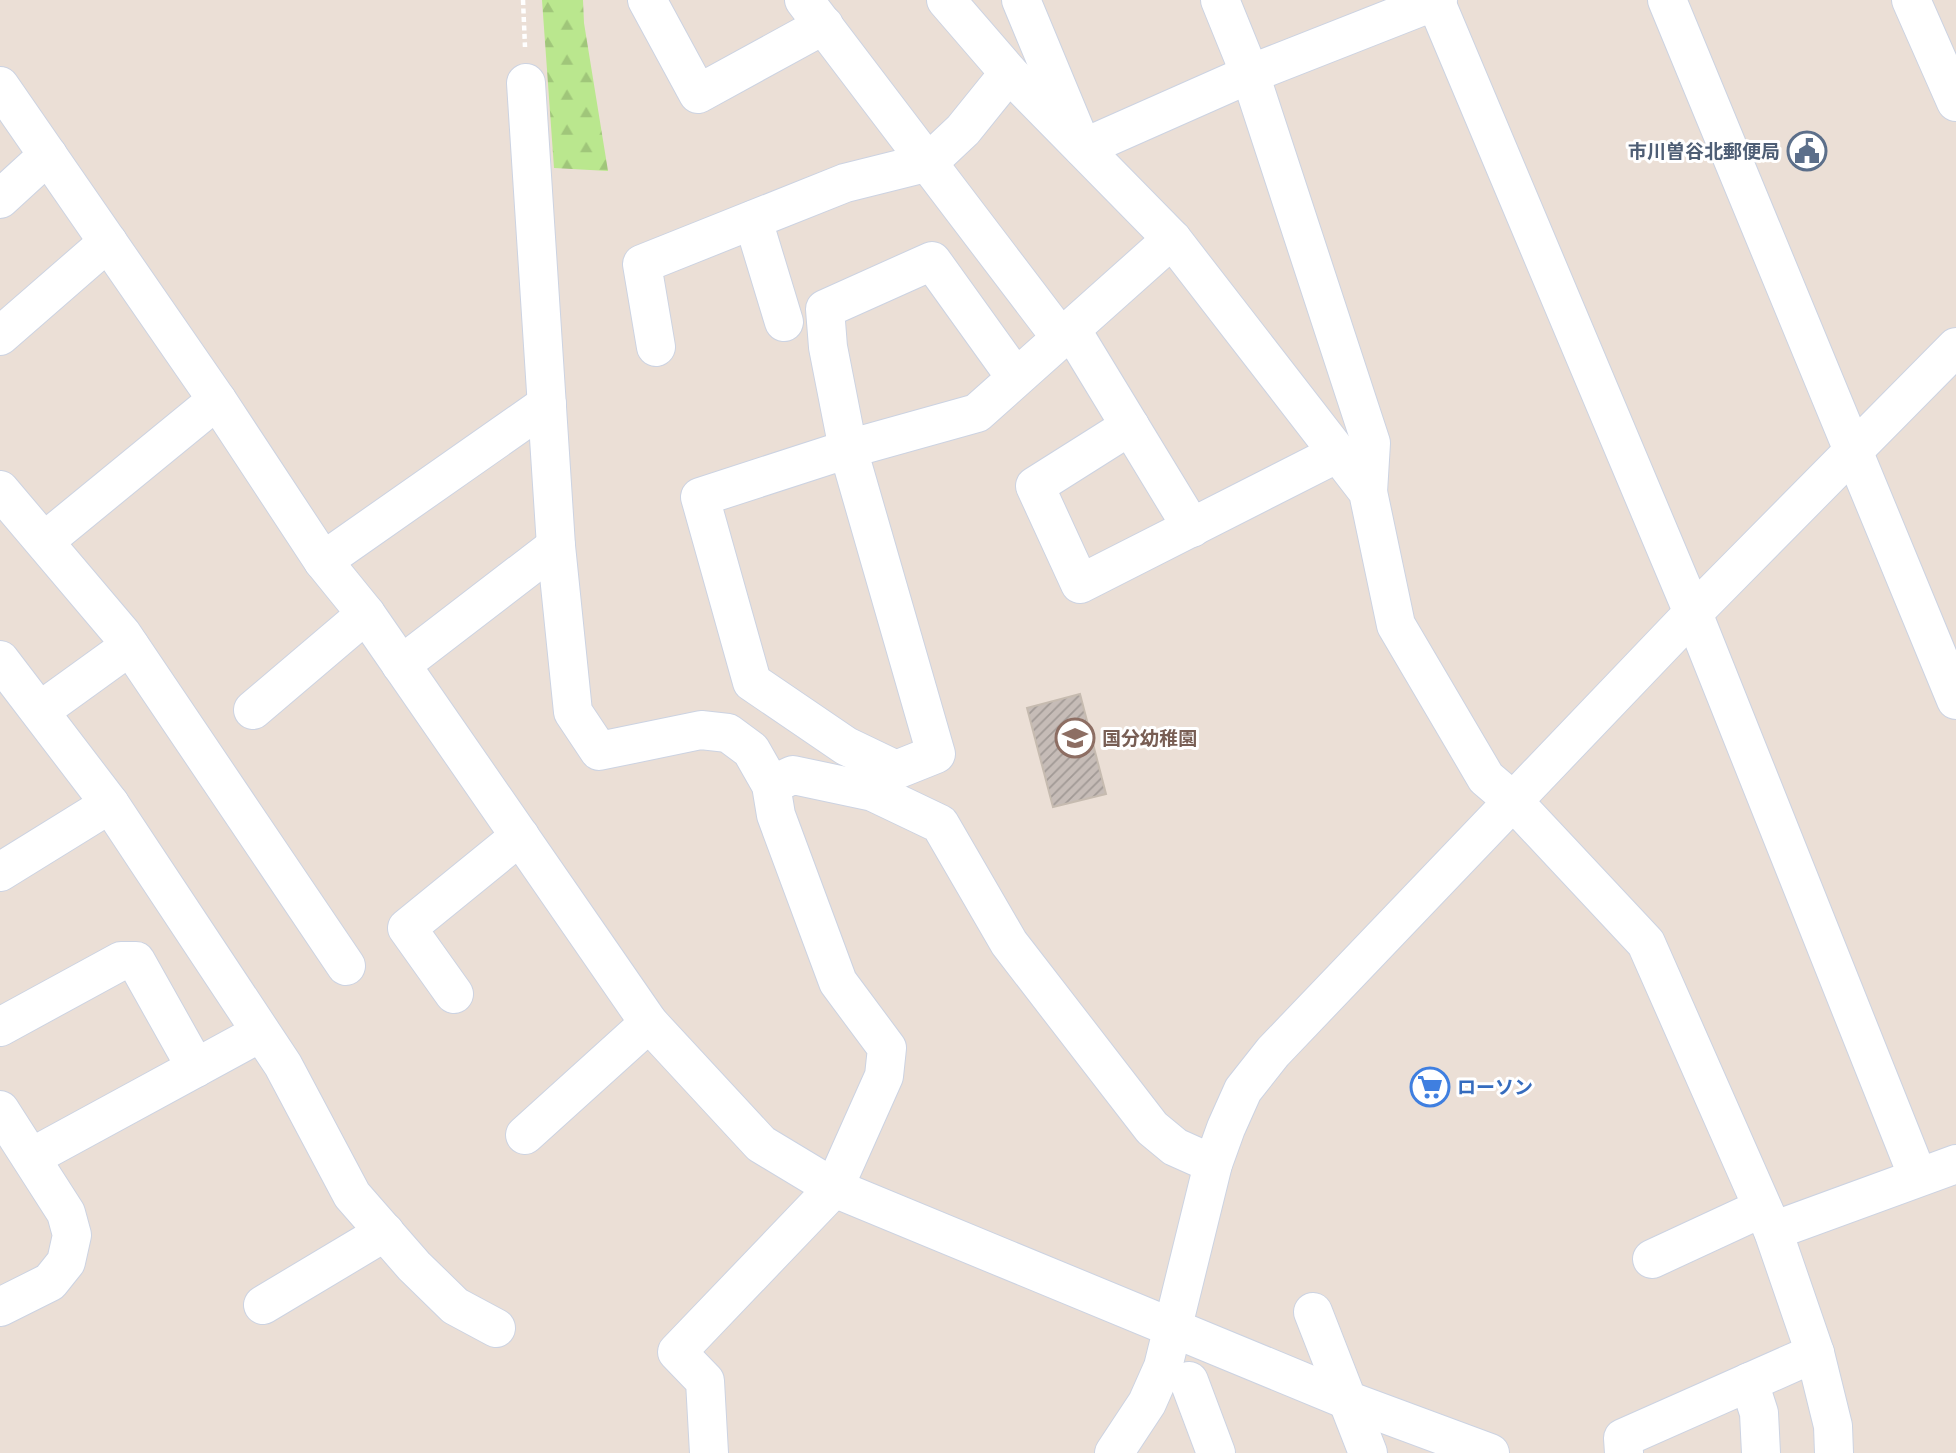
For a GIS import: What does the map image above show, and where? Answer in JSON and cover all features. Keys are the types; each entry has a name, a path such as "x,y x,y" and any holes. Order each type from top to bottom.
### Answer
{"street":[{"path":"647,0 698,94 814,13 1066,334 1130,426 1192,528"},
{"path":"946,0 1009,73 1172,239 1368,492"},
{"path":"1021,0 1083,148"},
{"path":"1220,0 1250,74 1371,443 1368,492 1396,625 1486,778 1513,801 1646,943 1768,1219 1815,1353 1833,1426 1834,1453"},
{"path":"1083,148 1250,74 1436,0 1693,613 1918,1177"},
{"path":"1667,0 1851,452 1956,700"},
{"path":"1911,0 1956,102"},
{"path":"656,347 642,264 845,183 929,162 963,130 1009,73"},
{"path":"526,83 556,546 573,712 599,751 701,730 728,733 751,750 771,785 776,815 838,982 887,1048 884,1076 834,1188 677,1352 705,1381 709,1453"},
{"path":"0,86 217,400 323,561 366,614 649,1023 761,1144 834,1188 1347,1400 1490,1453"},
{"path":"0,199 47,155"},
{"path":"752,220 784,322"},
{"path":"1016,377 932,261 825,309 828,347 848,449 936,754 896,770 846,746 752,682 699,497 848,449 977,413 1172,239"},
{"path":"0,337 108,242"},
{"path":"1114,1453 1147,1403 1163,1367 1213,1164 1243,1090 1273,1052 1693,613 1956,347"},
{"path":"46,540 217,400"},
{"path":"323,561 547,404"},
{"path":"1130,426 1035,486 1080,584 1338,453"},
{"path":"0,489 46,540 130,646 346,967"},
{"path":"401,665 556,546"},
{"path":"253,710 366,614"},
{"path":"40,711 130,646"},
{"path":"0,660 110,804 282,1065 352,1195 455,1306 496,1328"},
{"path":"771,785 793,775 873,792 940,824 1009,943 1152,1128 1175,1147 1213,1164"},
{"path":"0,872 110,804"},
{"path":"454,994 407,928 520,836"},
{"path":"0,1027 121,961 136,961 196,1068"},
{"path":"525,1135 649,1023"},
{"path":"32,1157 260,1033"},
{"path":"0,1111 66,1213 72,1236 66,1262 50,1282 0,1307"},
{"path":"1651,1259 1768,1219 1956,1164"},
{"path":"263,1305 385,1232"},
{"path":"1312,1312 1368,1453"},
{"path":"1624,1453 1623,1438 1815,1353"},
{"path":"1189,1381 1216,1453"},
{"path":"1749,1382 1759,1413 1761,1453"}],"path":[{"path":"523,0 526,83"}],"green space":[{"path":"542,0 583,0 584,23 608,171 554,168"}],"building":[{"path":"1080,694 1106,794 1053,807 1027,708"}],"place":[{"name":"市川曽谷北郵便局","path":"1807,151"},
{"name":"国分幼稚園","path":"1075,738"},
{"name":"ローソン","path":"1430,1087"}]}
